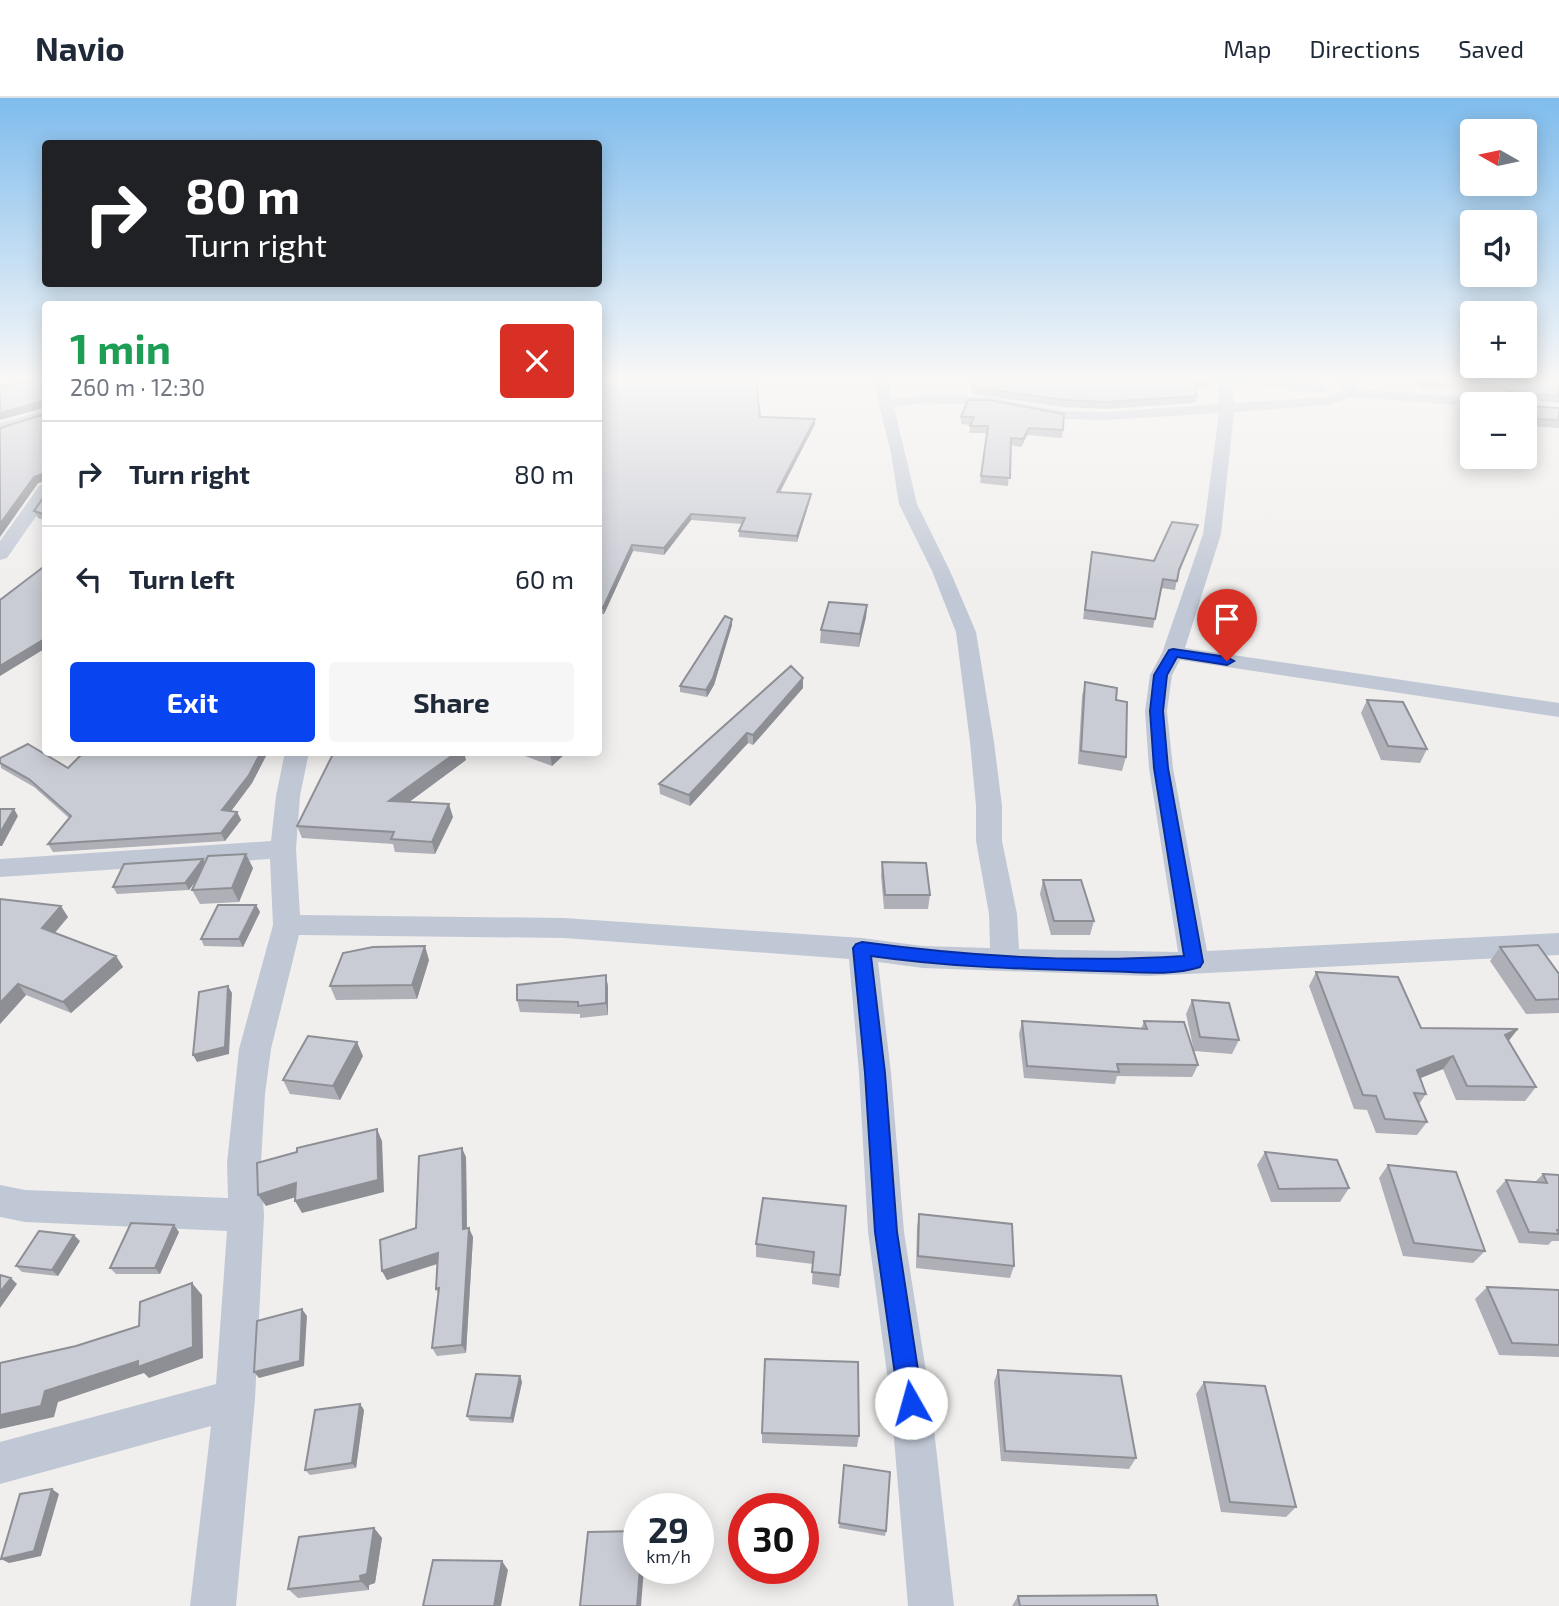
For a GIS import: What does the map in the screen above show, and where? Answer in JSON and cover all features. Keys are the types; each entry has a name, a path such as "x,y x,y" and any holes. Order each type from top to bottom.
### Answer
{"street":[{"path":"898,450 908,504 941,571 966,632 983,755 989,841 1003,914 1005,961"},
{"path":"1194,962 1161,768 1156,711 1161,675 1173,653 1212,534 1222,450"},
{"path":"0,554 42,495"},
{"path":"1173,653 1559,710"},
{"path":"213,1606 236,1399 246,1216 244,1163 249,1094 255,1049 286,925 283,849 288,796 296,756"},
{"path":"0,868 283,849"},
{"path":"286,925 564,928 862,948 923,957 1148,965 1559,944"},
{"path":"862,948 875,1073 886,1232 911,1403 931,1606"},
{"path":"0,1201 25,1206 192,1210 246,1216"},
{"path":"0,1463 236,1399"}],"building":[{"path":"0,450 42,450 42,474 34,477 0,524"},
{"path":"602,450 799,450 777,492 811,494 797,536 739,531 745,518 691,514 664,548 632,545 603,608"},
{"path":"985,450 1011,450 1010,478 981,476"},
{"path":"42,499 42,514 34,511"},
{"path":"1172,522 1198,525 1177,581 1163,579 1155,619 1085,610 1092,552 1154,561"},
{"path":"42,568 42,640 0,666 0,600"},
{"path":"829,602 867,605 860,634 821,630"},
{"path":"725,616 732,619 713,678 706,690 680,686"},
{"path":"791,666 803,678 753,735 747,733 689,795 659,784"},
{"path":"1085,682 1117,688 1116,700 1127,702 1126,757 1081,751"},
{"path":"1367,700 1403,702 1427,749 1388,746"},
{"path":"28,744 42,752 42,756 48,756 68,768 80,756 259,756 249,775 222,810 237,812 221,833 48,844 71,816 29,779 0,763 0,758"},
{"path":"332,756 451,756 389,801 449,804 432,842 391,839 394,832 297,826"},
{"path":"0,809 14,809 0,833"},
{"path":"246,854 232,888 192,890 208,856"},
{"path":"203,859 185,883 113,887 124,864"},
{"path":"882,862 926,863 930,895 885,895"},
{"path":"1043,880 1081,880 1094,921 1054,921"},
{"path":"0,899 61,906 42,928 116,956 63,1002 18,984 0,1003"},
{"path":"218,905 256,905 239,939 201,939"},
{"path":"1538,945 1559,974 1559,999 1536,1000 1500,947"},
{"path":"425,946 412,985 330,986 343,953 373,947"},
{"path":"1316,972 1398,977 1421,1028 1518,1029 1505,1035 1536,1087 1467,1086 1453,1056 1417,1070 1426,1094 1414,1093 1427,1122 1385,1119 1376,1096 1363,1095"},
{"path":"606,975 606,1003 578,1006 578,1002 517,1000 517,985"},
{"path":"228,986 225,1047 193,1055 199,992"},
{"path":"1192,1000 1229,1003 1239,1040 1200,1037"},
{"path":"1022,1021 1147,1029 1144,1021 1184,1022 1198,1065 1117,1064 1119,1072 1027,1066"},
{"path":"308,1036 357,1042 333,1086 283,1080"},
{"path":"377,1129 378,1180 295,1201 296,1183 258,1195 257,1163 297,1152 297,1148"},
{"path":"462,1148 463,1229 469,1228 462,1345 432,1348 439,1288 436,1289 438,1253 382,1271 380,1240 416,1228 419,1156"},
{"path":"1265,1152 1337,1160 1349,1188 1279,1189"},
{"path":"1388,1165 1456,1172 1485,1251 1414,1243"},
{"path":"1543,1174 1559,1175 1559,1234 1529,1232 1506,1180 1547,1183"},
{"path":"763,1198 846,1206 840,1275 812,1272 814,1252 756,1244"},
{"path":"919,1214 1012,1224 1014,1266 918,1256"},
{"path":"131,1223 174,1225 155,1268 110,1268"},
{"path":"39,1231 74,1235 52,1270 16,1266"},
{"path":"0,1275 11,1278 0,1292"},
{"path":"192,1283 193,1347 138,1367 138,1361 45,1391 41,1406 0,1415 0,1363 76,1346 139,1326 140,1302"},
{"path":"1487,1287 1559,1290 1559,1345 1512,1343"},
{"path":"302,1309 300,1361 254,1372 257,1321"},
{"path":"765,1359 858,1362 859,1436 762,1433"},
{"path":"998,1370 1121,1376 1136,1458 1005,1451"},
{"path":"476,1374 520,1376 511,1418 467,1416"},
{"path":"1204,1382 1265,1386 1296,1507 1230,1502"},
{"path":"360,1404 352,1463 305,1470 315,1410"},
{"path":"844,1465 890,1472 886,1531 839,1523"},
{"path":"52,1489 34,1551 1,1559 20,1494"},
{"path":"374,1528 367,1574 360,1576 361,1581 288,1589 299,1537"},
{"path":"623,1531 623,1584 639,1584 637,1606 580,1606 588,1532"},
{"path":"433,1560 502,1561 494,1606 423,1606"},
{"path":"1156,1595 1158,1606 1020,1606 1018,1596"}],"route":[{"path":"911,1403 886,1232 875,1073 862,948 923,957 1005,961 1148,965 1194,962 1161,768 1156,711 1161,675 1173,653 1227,661"}]}
